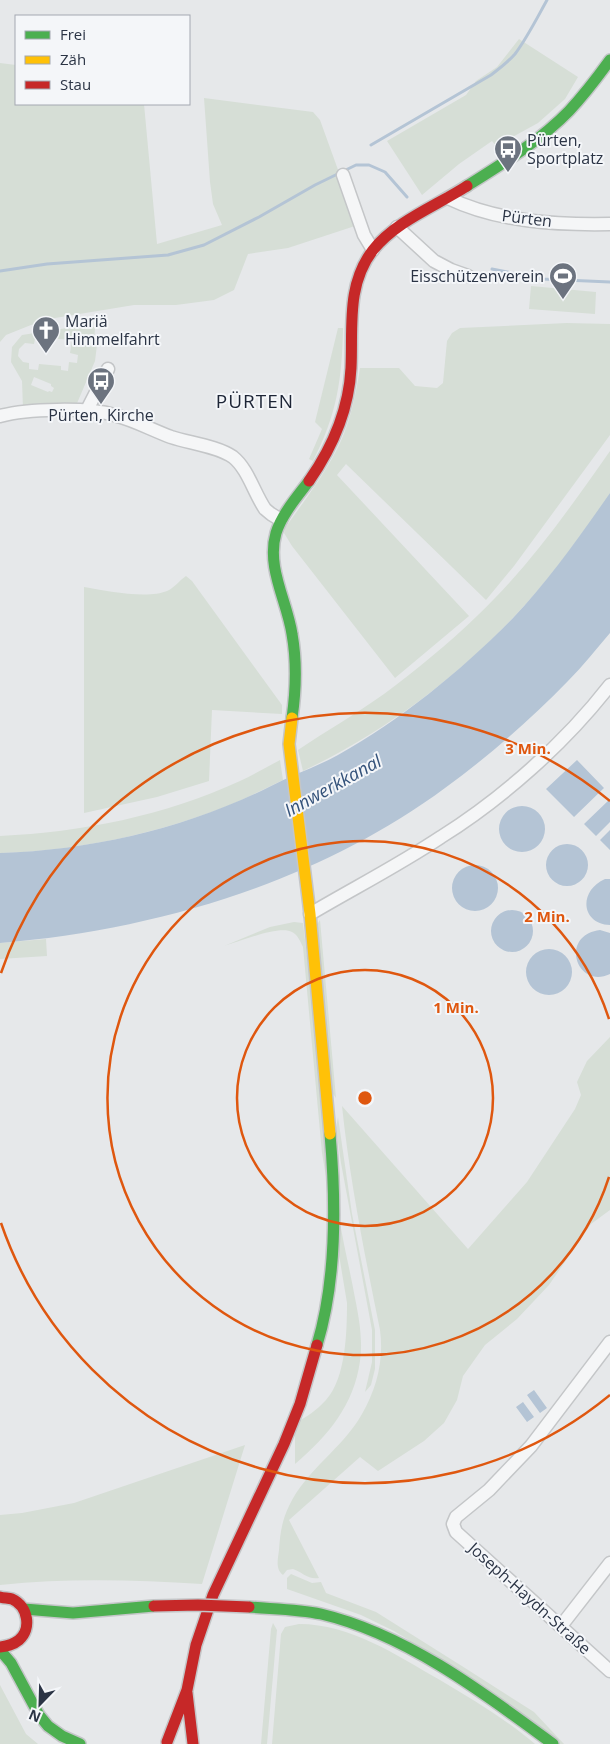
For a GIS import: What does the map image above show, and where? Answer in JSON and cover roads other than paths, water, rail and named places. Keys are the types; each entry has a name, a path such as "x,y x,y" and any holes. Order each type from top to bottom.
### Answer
{"main road":[{"path":"164,1743 187,1690 196,1646 213,1594 284,1444 300,1404 320,1336 327,1299 333,1243 333,1171 315,911 308,900 290,750 296,665 292,632 274,566 274,541 281,520 322,462 340,422 352,369 351,314 353,297 361,270 373,250 397,227 448,198 506,161 539,136 568,112 610,60"},
{"path":"0,1597 14,1600 24,1609 27,1621 36,1625"},
{"path":"24,1609 73,1613 154,1606 198,1605 308,1612 327,1616 356,1625 420,1655 460,1680 552,1744"},
{"path":"73,1613 36,1625 20,1639 9,1646 0,1648 18,1672 37,1714 56,1733 67,1740 80,1744"},
{"path":"18,1672 20,1639"},
{"path":"187,1690 193,1744"},
{"path":"164,1743 174,1741 186,1744"}],"street":[{"path":"343,175 364,235 373,250"},
{"name":"Pürten","path":"448,198 482,212 512,218 567,223 610,224"},
{"path":"397,227 434,261 468,276"},
{"path":"87,410 108,369"},
{"path":"0,416 22,412 100,411 172,437 221,451 231,456 240,464 265,509 281,520"},
{"path":"315,911 442,837 495,798 570,731 610,685"},
{"name":"Joseph-Haydn-Straße","path":"610,1342 531,1446 488,1490 456,1517 453,1524 456,1532 610,1671"},
{"path":"561,1626 610,1563"}],"water":[{"name":"Innwerkkanal","path":"610,493 610,633 574,675 539,710 509,737 445,788 396,821 344,850 290,875 233,896 176,913 117,927 0,943 0,853 35,851 104,842 172,825 237,801 338,755 362,741 430,693 473,657 513,618 552,573"},
{"path":"577,760 604,788 574,817 546,789"},
{"path":"610,799 610,822 596,836 584,824"},
{"path":"522,806 535,810 541,816 545,829 541,842 535,848 522,852 509,848 503,842 499,829 503,816 509,810"},
{"path":"610,830 610,850 600,840"},
{"path":"567,844 582,850 588,865 582,880 567,886 552,880 546,865 552,850"},
{"path":"470,865 480,865 494,875 498,888 494,901 488,907 480,911 470,911 456,901 452,893 452,883 462,869"},
{"path":"605,879 610,879 610,925 593,919 586,906 590,891 596,884"},
{"path":"516,910 524,913 530,919 533,931 530,943 524,949 508,952 500,949 494,943 491,927 494,919 500,913"},
{"path":"600,930 610,933 610,974 598,977 588,975 581,968 577,960 576,950 579,941 587,934"},
{"path":"554,949 558,950 568,959 571,963 571,981 562,991 554,995 544,995 536,991 527,981 526,967 530,959 540,950"},
{"path":"534,1390 547,1408 540,1413 527,1395"},
{"path":"523,1402 534,1417 527,1422 516,1407"}],"waterway":[{"path":"371,145 500,68 519,48 547,0"},
{"path":"0,271 47,264 168,255 204,245 356,165 369,165 385,172 407,197"},
{"path":"492,269 542,279 610,282"}],"place":[{"name":"Pürten, Sportplatz","path":"508,173"},
{"name":"Eisschützenverein","path":"563,300"},
{"name":"Mariä Himmelfahrt","path":"46,354"},
{"name":"Pürten, Kirche","path":"101,405"}],"district":[{"name":"PÜRTEN","path":"255,401"}]}
